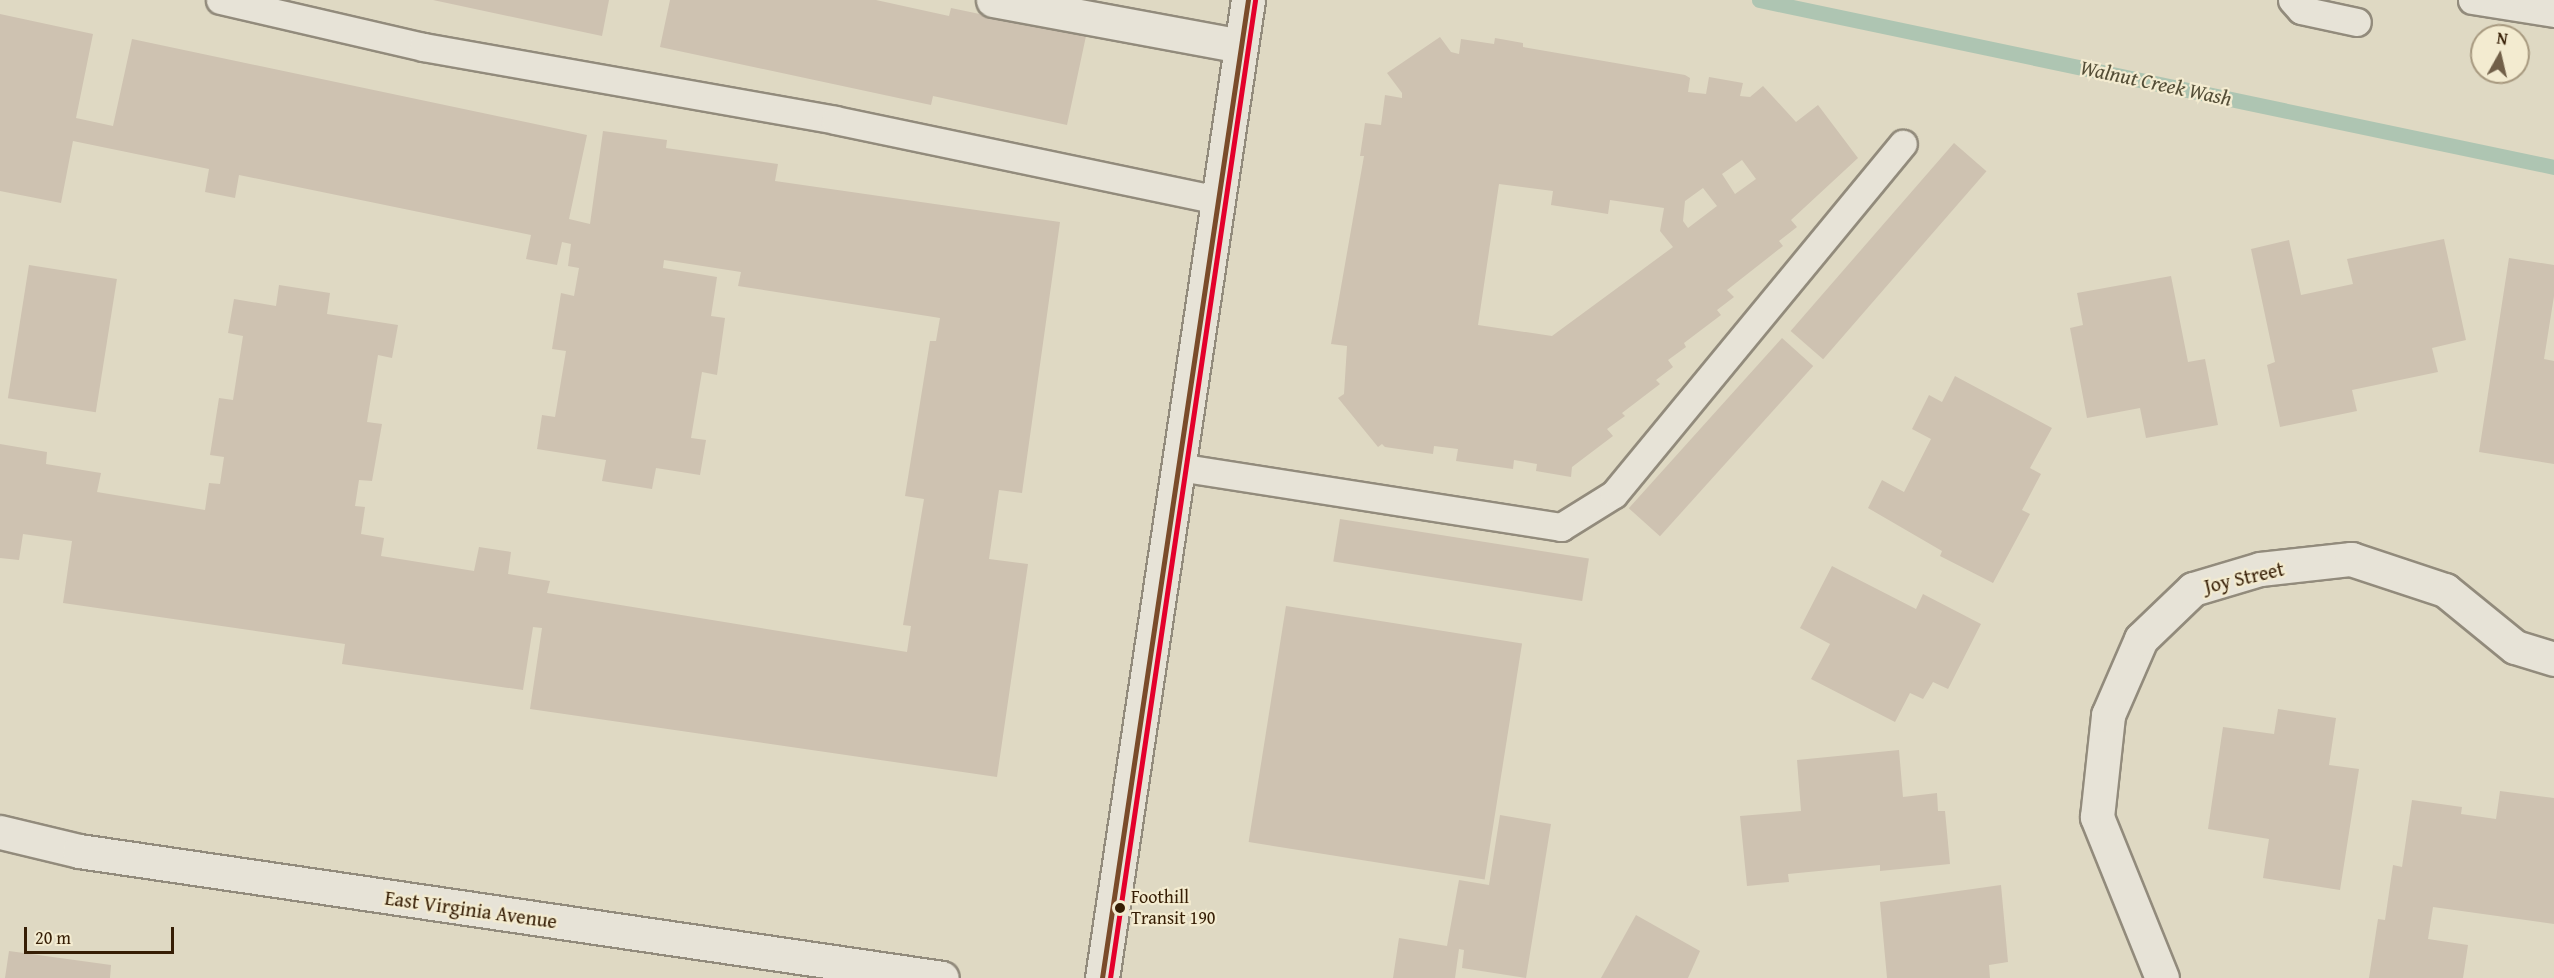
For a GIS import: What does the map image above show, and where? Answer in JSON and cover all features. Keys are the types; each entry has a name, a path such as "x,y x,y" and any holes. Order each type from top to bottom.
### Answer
{"street":[{"path":"993,0 1240,46"},
{"path":"1102,978 1248,0"},
{"name":"Joy Street","path":"2162,978 2097,817 2108,715 2141,639 2193,589 2260,569 2351,559 2445,590 2515,647 2554,659"},
{"name":"East Virginia Avenue","path":"0,832 79,851 852,971 942,978"}],"lane":[{"path":"220,0 423,47 835,120 1217,200"},
{"path":"2292,0 2301,10 2357,22"},
{"path":"2472,0 2554,13"},
{"path":"1178,467 1561,527 1614,494 1903,144"}],"building":[{"path":"433,0 609,0 602,36"},
{"path":"670,0 876,0 949,16 951,8 1086,36 1067,125 933,96 931,105 660,47"},
{"path":"0,14 93,34 76,118 113,126 132,39 587,135 569,219 590,224 603,131 667,140 666,148 778,164 775,181 1060,222 1022,493 999,490 989,559 1028,564 997,777 530,709 542,628 533,627 523,690 342,664 345,644 63,603 72,541 23,534 19,560 0,558 0,444 47,452 46,464 101,473 97,492 205,510 209,483 220,484 224,457 210,455 219,398 233,400 243,336 228,333 234,299 276,306 279,285 330,293 327,314 398,325 392,358 378,355 367,422 382,424 372,481 359,480 355,506 365,507 361,534 384,538 381,556 474,571 479,547 511,552 508,574 550,581 547,593 907,652 911,626 903,625 924,499 905,496 930,341 936,341 940,318 738,286 741,272 664,260 663,268 717,277 711,316 725,318 717,375 702,372 691,438 706,440 700,475 656,468 652,489 602,481 606,460 537,449 542,415 555,417 566,351 552,349 561,293 574,296 579,268 568,266 571,244 562,242 557,265 526,259 531,235 239,175 235,198 205,192 209,169 73,141 61,203 0,191"},
{"path":"1440,37 1451,52 1459,54 1461,39 1494,44 1495,38 1523,43 1523,47 1685,75 1690,78 1688,92 1706,94 1709,77 1743,83 1740,96 1750,97 1763,86 1796,122 1818,105 1858,158 1791,220 1797,227 1779,241 1783,246 1727,290 1734,297 1717,310 1721,315 1684,343 1686,347 1668,360 1673,367 1656,380 1660,384 1622,413 1625,416 1607,429 1613,436 1572,467 1571,477 1536,471 1537,464 1514,460 1513,469 1456,461 1458,449 1434,446 1433,454 1385,447 1382,444 1378,447 1338,398 1344,394 1347,346 1331,344 1364,156 1360,156 1365,123 1381,125 1385,95 1402,98 1402,93 1387,73","holes":["1742,160 1756,179 1735,194 1722,174","1499,184 1553,191 1551,205 1608,214 1610,200 1664,208 1660,231 1673,247 1552,336 1478,325","1703,188 1717,206 1688,228 1683,221 1685,201"]},
{"path":"1954,143 1986,171 1823,359 1791,331"},
{"path":"2444,239 2466,340 2432,348 2438,372 2352,390 2357,411 2280,427 2267,365 2275,362 2251,249 2289,240 2301,295 2353,284 2347,259"},
{"path":"2509,258 2554,265 2554,296 2544,359 2554,361 2554,464 2479,452"},
{"path":"29,265 117,279 96,412 8,398"},
{"path":"2171,276 2188,362 2205,359 2218,425 2146,438 2140,408 2087,418 2070,328 2083,325 2077,293"},
{"path":"1782,338 1813,366 1660,536 1629,508"},
{"path":"1955,376 2052,428 2030,468 2041,474 2022,510 2030,514 1993,583 1940,556 1942,551 1868,508 1882,480 1904,492 1931,439 1912,429 1929,395 1942,402"},
{"path":"1340,519 1589,558 1582,601 1333,561"},
{"path":"1832,566 1916,609 1923,594 1981,624 1948,689 1933,682 1923,699 1910,693 1895,722 1811,679 1830,644 1800,628"},
{"path":"1286,606 1522,643 1485,879 1249,842"},
{"path":"2278,709 2336,718 2329,765 2359,769 2340,890 2263,878 2269,839 2208,829 2223,727 2274,734"},
{"path":"1899,750 1903,797 1937,793 1938,811 1945,811 1950,864 1880,871 1880,865 1788,874 1789,882 1747,886 1740,816 1801,811 1797,760"},
{"path":"2500,791 2554,798 2554,924 2433,907 2428,939 2468,945 2463,978 2369,978 2378,919 2385,920 2393,865 2402,867 2412,800 2462,807 2461,814 2496,819"},
{"path":"1500,815 1551,824 1526,978 1462,968 1464,950 1459,949 1455,978 1393,978 1399,938 1447,946 1459,880 1489,885"},
{"path":"2001,885 2008,962 1989,965 1990,978 1887,978 1880,902"},
{"path":"1636,915 1700,951 1688,978 1601,978"},
{"path":"9,951 111,965 110,978 5,978"}],"waterway":[{"name":"Walnut Creek Wash","path":"1759,0 2554,167"}],"transit line":[{"name":"190","path":"1102,978 1248,0"},
{"path":"1110,978 1255,1"}],"place":[{"name":"Foothill Transit 190","path":"1120,908"}]}
